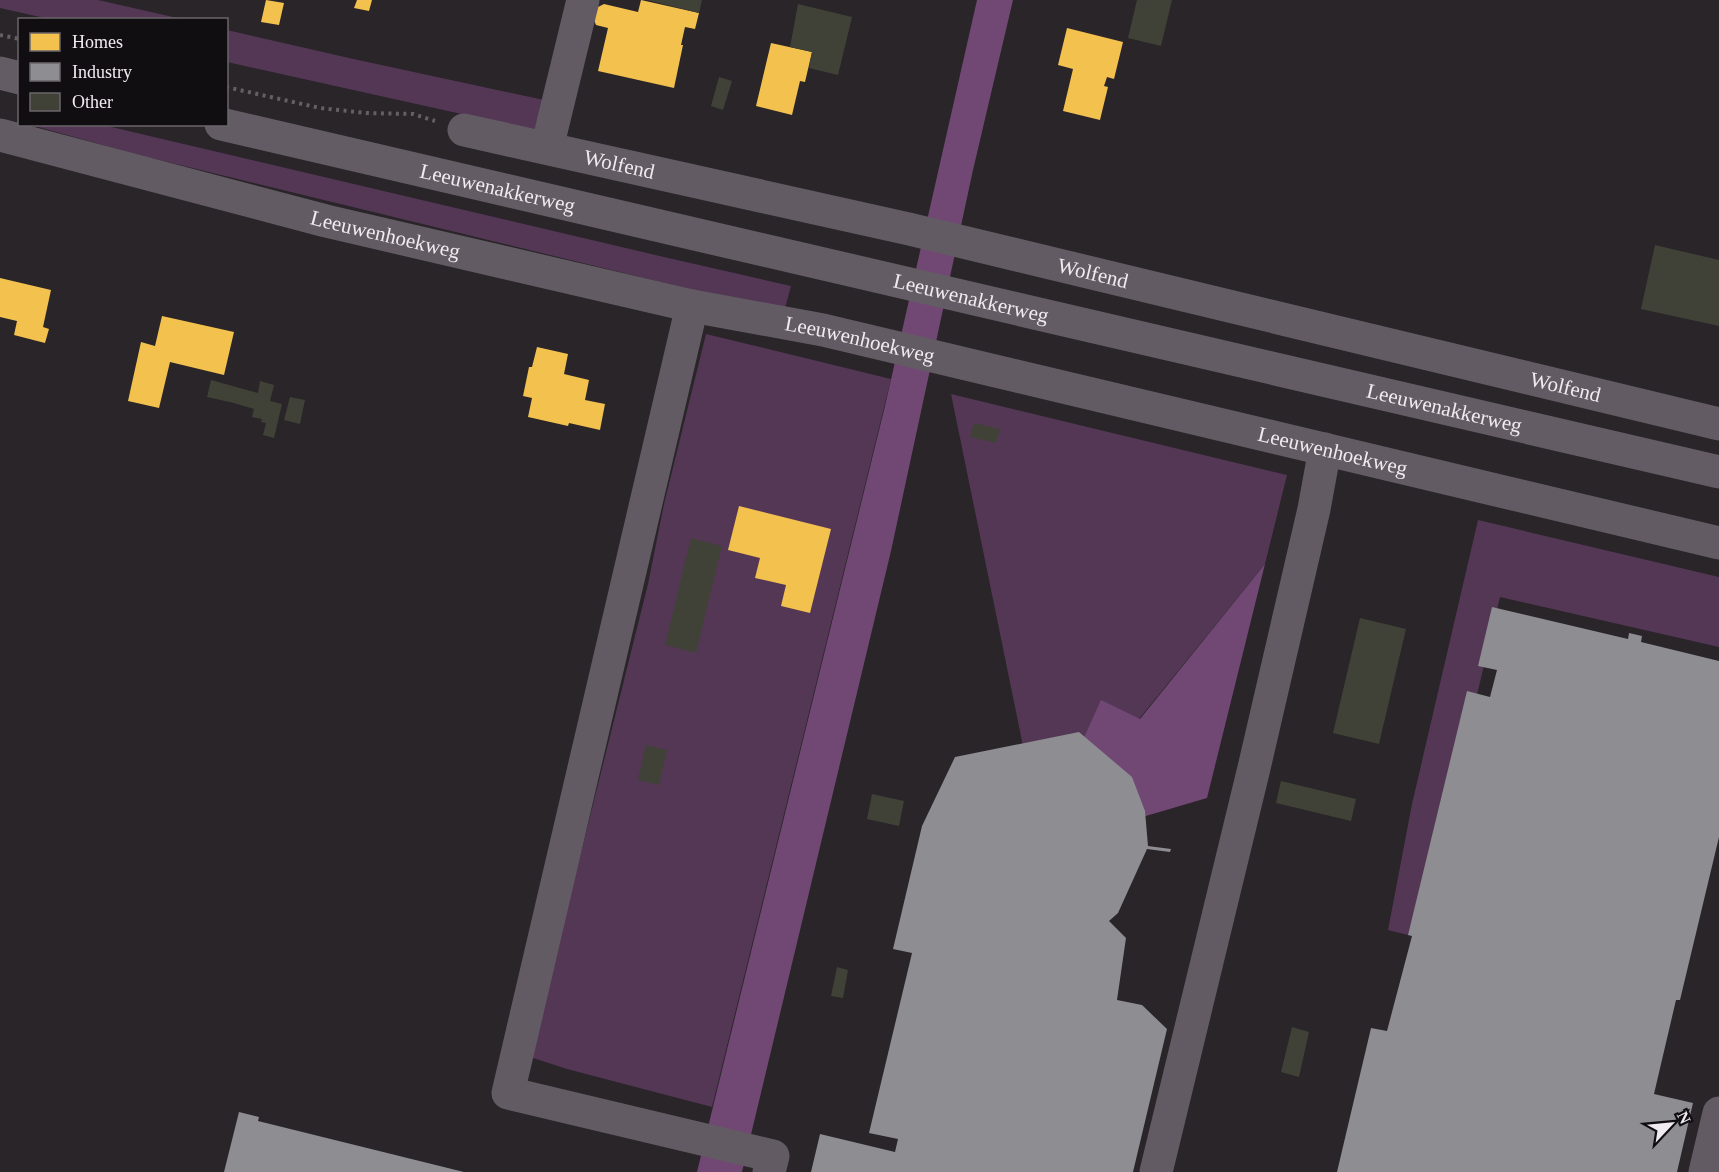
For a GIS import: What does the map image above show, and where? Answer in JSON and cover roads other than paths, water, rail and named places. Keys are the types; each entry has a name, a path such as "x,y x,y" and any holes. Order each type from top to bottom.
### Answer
{"main road":[{"path":"0,73 18,78"},
{"name":"Leeuwenakkerweg","path":"228,126 1719,472"}],"street":[{"path":"547,148 583,0"},
{"name":"Wolfend","path":"464,130 909,229 1719,424"},
{"name":"Leeuwenhoekweg","path":"0,135 326,221 692,306 823,330 1719,543"},
{"path":"692,306 508,1093 692,1137 766,1163"},
{"path":"1156,1172 1262,735 1314,510 1325,449"},
{"path":"1705,1172 1719,1113"}]}
